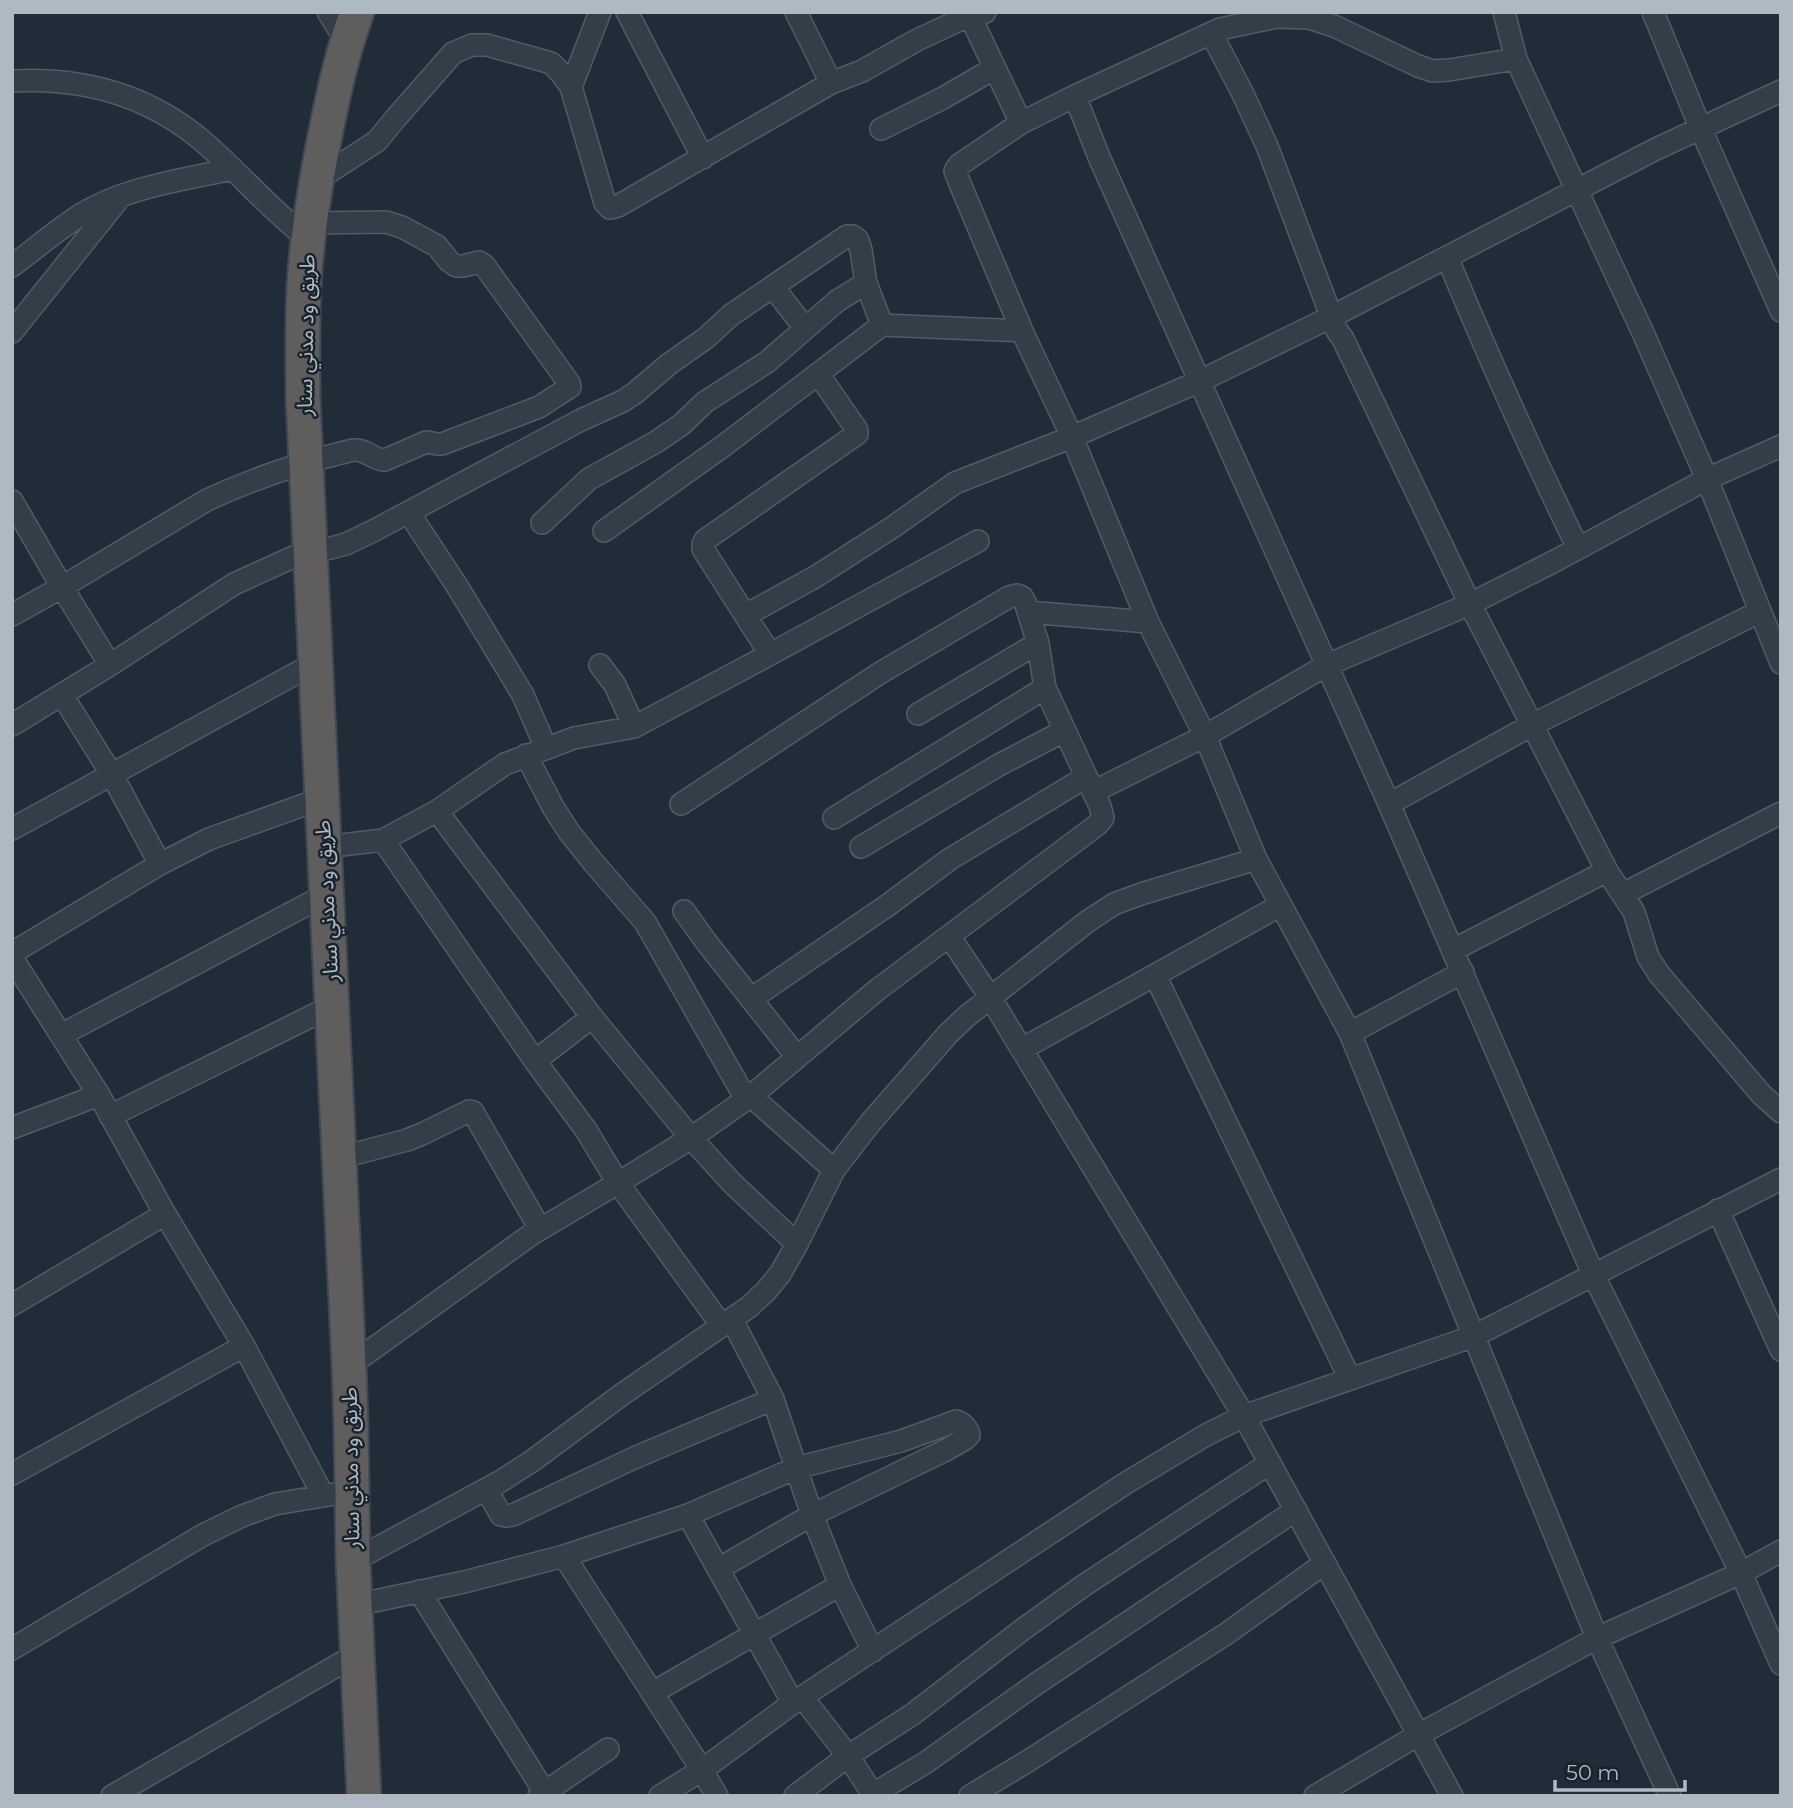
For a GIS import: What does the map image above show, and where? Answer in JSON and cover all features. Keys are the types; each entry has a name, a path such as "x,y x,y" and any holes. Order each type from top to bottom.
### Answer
{"highway":[{"name":"طريق ود مدني سنار","path":"352,27 336,80 309,231 304,287 303,399 351,1426 337,1493 353,1561 364,1796"}],"street":[{"path":"328,12 352,27"},
{"path":"571,87 600,12"},
{"path":"627,12 703,158"},
{"path":"796,12 831,83"},
{"path":"1504,12 1516,59 1644,335 1707,479 1781,663"},
{"path":"1653,12 1781,311"},
{"path":"317,180 377,141 453,53 472,45 486,45 551,64 560,72 571,87 606,203 610,208 703,158 831,83 862,71 905,46 969,15 1021,123"},
{"path":"1516,59 1433,71 1334,26 1309,18 1277,17 1220,29 1075,96 1021,123 959,165 955,171 1022,331 1072,438 1148,622 1205,736 1256,859 1350,1033 1597,1638 1670,1796"},
{"path":"1211,33 1267,146 1336,329 1343,338 1470,604 1607,871 1634,912 1648,957 1659,974 1761,1094 1781,1112"},
{"path":"881,129 995,68"},
{"path":"12,81 65,81 98,87 149,106 203,142 286,221 309,231 386,222 402,227 437,246 456,266 479,262 484,265 570,387 538,407 442,444 426,442 385,460 361,450 306,462 231,489 12,615"},
{"path":"746,615 815,577 955,483 1072,438 1200,381 1331,317 1700,127 1781,91"},
{"path":"1075,96 1099,158 1389,804 1593,1274 1741,1573 1781,1664"},
{"path":"12,266 83,214 120,196 232,169"},
{"path":"12,332 120,196"},
{"path":"12,725 234,584 311,550 346,544 581,420 623,401 706,338 731,315 847,236 858,240 866,283 882,326"},
{"path":"1447,257 1532,453 1578,548"},
{"path":"542,523 589,479 681,425 705,402 767,362 837,301 866,283"},
{"path":"773,287 804,328"},
{"path":"604,531 683,476 882,326 1022,331"},
{"path":"770,654 703,549 703,544 857,434 857,430 818,375"},
{"path":"751,999 888,905 941,865 1007,823 1205,736 1327,665 1470,604 1707,479 1781,446"},
{"path":"12,501 110,665"},
{"path":"409,513 523,695 553,807 569,832 645,922 748,1097 834,1170"},
{"path":"325,847 383,840 438,811 491,772 536,751 574,738 634,727 978,541"},
{"path":"349,1366 540,1229 691,1138 748,1097 877,990 1103,818 1100,806 1045,688 1038,643 1025,602 1017,595 1009,597 880,673 681,804"},
{"path":"1028,612 1148,622"},
{"path":"1389,804 1532,724 1759,612"},
{"path":"918,714 1038,643"},
{"path":"12,829 315,663"},
{"path":"600,665 615,685 634,727"},
{"path":"834,818 1045,688"},
{"path":"62,695 112,775 160,864"},
{"path":"861,847 999,765 1064,731"},
{"path":"12,1649 203,1535 242,1516 275,1504 337,1493 244,1346 165,1214 99,1095 12,955 160,864 209,839 323,798"},
{"path":"438,811 592,1017 691,1138 732,1182 797,1244"},
{"path":"1623,894 1781,813"},
{"path":"383,840 535,1061 586,1130 618,1183 727,1323 773,1399 840,1585 873,1651"},
{"path":"353,1561 532,1461 624,1393 749,1307 780,1274 834,1170 948,1034 990,997 1088,920 1114,904 1140,894 1256,859"},
{"path":"1453,950 1607,871"},
{"path":"61,1035 327,894"},
{"path":"1022,1049 1281,905"},
{"path":"684,911 797,1057"},
{"path":"949,936 1022,1049 1244,1416 1452,1796"},
{"path":"1350,1033 1462,972"},
{"path":"1155,975 1350,1379"},
{"path":"110,1116 332,1006"},
{"path":"535,1061 592,1017"},
{"path":"12,1128 99,1095"},
{"path":"339,1158 407,1140 469,1111 473,1112 540,1229"},
{"path":"660,1796 702,1770 798,1700 1126,1483 1206,1435 1244,1416 1474,1336 1781,1179"},
{"path":"1718,1210 1781,1350"},
{"path":"12,1305 165,1214"},
{"path":"12,1474 244,1346"},
{"path":"486,1489 501,1515 513,1515 634,1458 773,1399"},
{"path":"356,1605 464,1582 564,1556 688,1515 796,1468 901,1441 956,1421 968,1430 969,1435 965,1439 947,1450 813,1515 718,1569"},
{"path":"796,1796 848,1756 913,1714 1083,1586 1270,1463"},
{"path":"688,1515 754,1633 798,1700 848,1756 872,1795 925,1763 1039,1682 1296,1510"},
{"path":"1315,1796 1419,1735 1597,1638 1741,1573 1781,1551"},
{"path":"564,1556 717,1796"},
{"path":"970,1796 1226,1634 1325,1563"},
{"path":"652,1693 840,1585"},
{"path":"419,1591 544,1794 608,1749"},
{"path":"112,1796 357,1654"}]}
